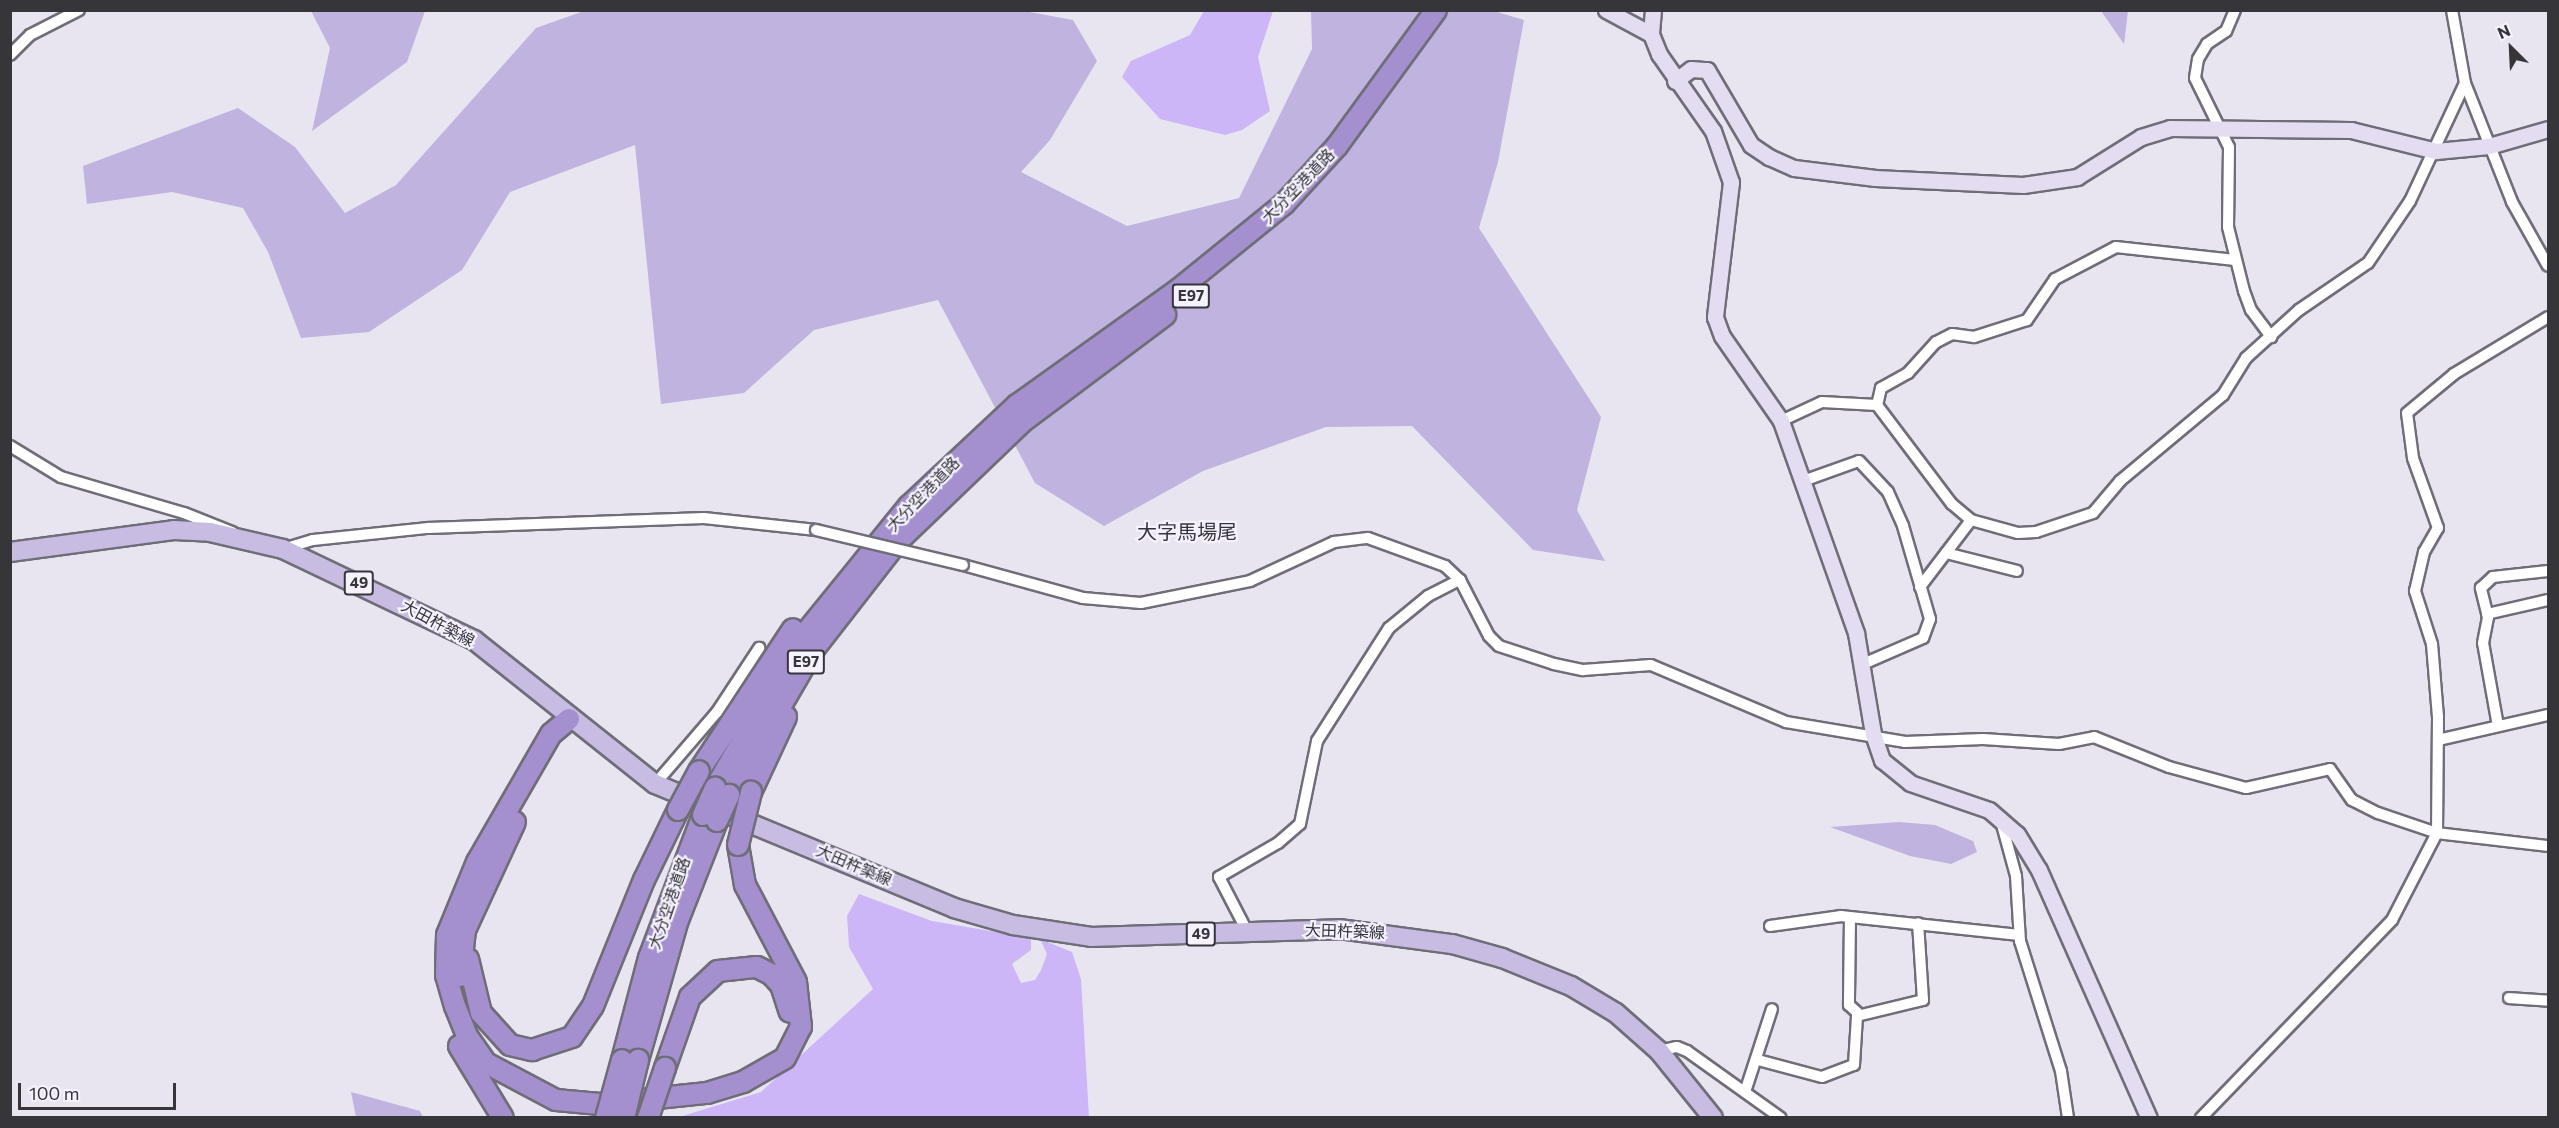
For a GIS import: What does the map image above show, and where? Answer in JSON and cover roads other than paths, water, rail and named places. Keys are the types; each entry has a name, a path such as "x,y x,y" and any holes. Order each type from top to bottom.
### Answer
{"highway":[{"name":"大分空港道路","path":"624,1118 630,1060 650,958 763,698 817,616 909,506 987,431 1044,384 1227,253 1284,204 1337,146 1438,10"},
{"name":"大分空港道路","path":"722,792 814,649 899,540 1022,422 1226,270 1303,202 1368,122 1438,10"},
{"path":"456,932 481,1013 495,1033 510,1045 532,1050 572,1037 593,1006 678,810 699,771 759,676 841,569 885,522 987,431"},
{"path":"456,932 446,975 467,1036 486,1063 530,1090 556,1100 600,1104 677,1099 743,1082 785,1058 801,1027 801,1007 796,982 745,885 738,845 751,792 810,672 899,540"},
{"path":"503,1118 442,1010 440,982 477,862 551,734 569,719"},
{"path":"456,932 460,983 473,1029 503,1065 554,1090 600,1097 687,1090 747,1071 770,1057 788,1033 791,1021 782,985 756,967 735,966 707,978 690,997 665,1068 648,1118"},
{"name":"大分空港道路","path":"606,1118 630,1060"}],"main road":[{"name":"大田杵築線","path":"10,552 174,530 242,538 283,549 474,640 569,719 655,784 954,908 1013,925 1091,937 1339,928 1407,934 1502,958 1571,987 1616,1014 1659,1051 1713,1118"}],"street":[{"path":"10,55 30,35 79,10"},
{"path":"1606,10 1651,34"},
{"path":"1653,10 1651,34 1675,81 1713,131 1731,182 1715,316 1722,336 1781,421 1863,663 1873,734 1882,760 1893,773 1910,783 1989,810 2018,834 2038,870 2149,1118"},
{"path":"2235,10 2226,31 2207,44 2198,59 2195,78 2223,127 2229,147 2228,227 2235,260 2251,310 2271,338"},
{"path":"2452,10 2464,83 2512,202 2548,266"},
{"path":"1675,81 1691,69 1707,70 1750,145 1769,157 1794,168 1875,178 2023,185 2077,177 2141,137 2170,128 2351,130 2436,151 2489,146 2548,129"},
{"path":"1781,421 1822,402 1877,405 1952,504 1971,520 2036,532 2093,513 2120,481 2223,395 2246,358 2271,338 2299,310 2368,263 2385,242 2436,151 2464,83"},
{"path":"1877,405 1881,388 1908,373 1936,342 1952,334 1974,336 2027,320 2055,279 2116,247 2235,260"},
{"path":"2201,1118 2392,920 2437,833 2438,740 2432,644 2415,591 2424,552 2438,528 2413,458 2407,413 2454,374 2548,317"},
{"path":"10,446 62,477 219,524 242,538"},
{"path":"1803,481 1859,461 1868,466 1888,492 1903,526 1930,619 1923,638 1863,663"},
{"path":"283,549 313,540 429,528 682,519 816,531 963,565 1083,598 1141,603 1250,581 1346,537 1408,549 1445,566 1460,580 1489,636 1518,653 1583,670 1651,665 1786,722 1934,743 1983,739 2059,744 2094,736 2169,767 2246,788 2330,769 2356,804 2437,833 2548,846"},
{"path":"1920,587 1971,520"},
{"path":"1946,553 2017,571"},
{"path":"2498,726 2483,644 2487,614 2481,588 2484,581 2548,571"},
{"path":"1247,931 1219,877 1278,843 1300,824 1317,741 1389,628 1428,596 1460,580"},
{"path":"2487,614 2548,600"},
{"path":"655,784 717,712 759,648"},
{"path":"2438,740 2548,715"},
{"path":"2001,820 2016,876 2019,935 2061,1071 2068,1118"},
{"path":"1770,926 1850,917 2019,935"},
{"path":"1850,917 1849,1005 1859,1014"},
{"path":"1859,1014 1916,1005 1923,1000 1918,923"},
{"path":"2509,998 2548,1001"},
{"path":"1745,1092 1758,1060 1772,1009"},
{"path":"1758,1060 1822,1077 1854,1065 1859,1014"},
{"path":"1659,1051 1677,1047 1687,1051 1781,1118"}],"district":[{"name":"大字馬場尾","path":"1187,531"}]}
